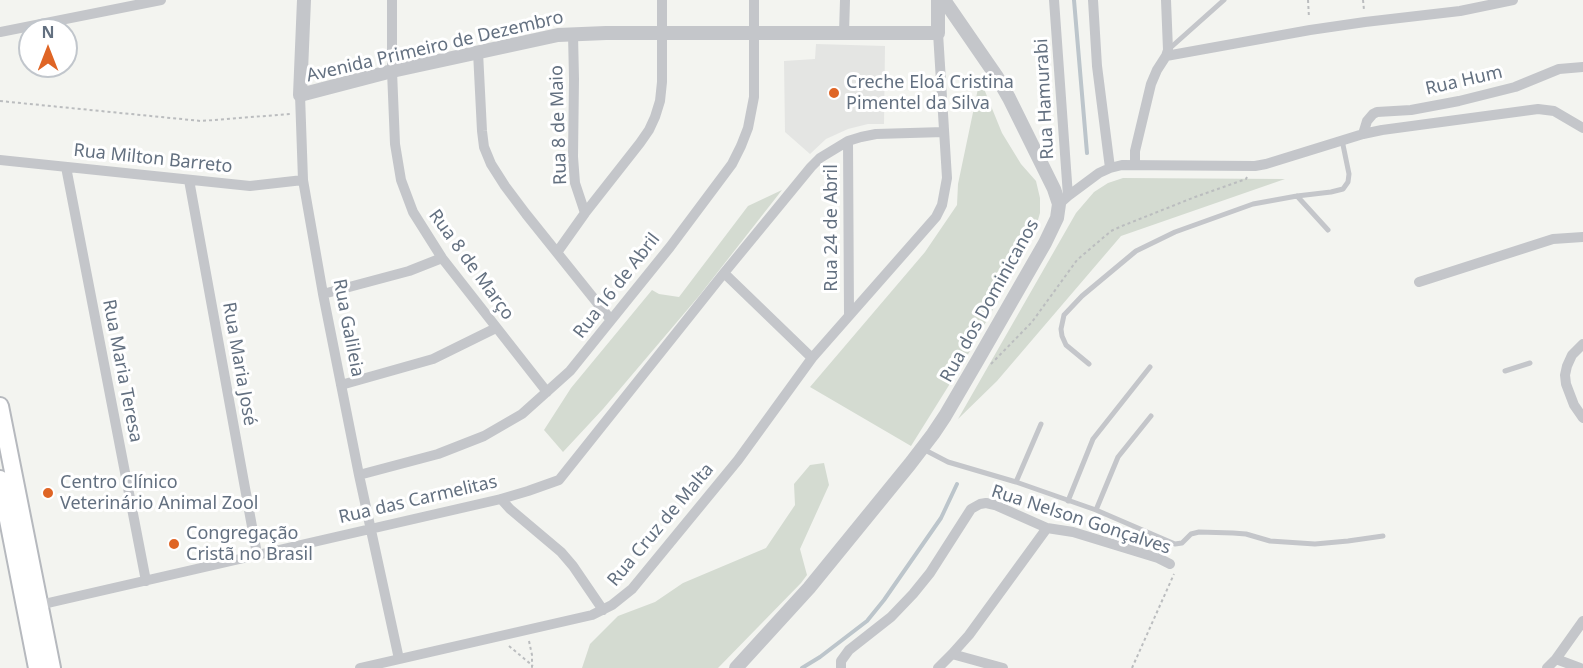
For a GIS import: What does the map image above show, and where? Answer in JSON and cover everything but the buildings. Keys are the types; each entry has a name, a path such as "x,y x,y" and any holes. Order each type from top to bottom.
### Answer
{"main road":[{"path":"0,406 5,486 32,606 52,668"},
{"path":"32,606 37,668"}],"street":[{"path":"0,32 161,0"},
{"name":"Rua Galileia","path":"304,0 300,95 303,180 359,475 399,659"},
{"name":"Rua 8 de Março","path":"392,0 395,144 401,180 413,212 442,258 547,392"},
{"path":"558,251 640,143 655,117 662,82 662,0"},
{"name":"Rua 16 de Abril","path":"359,475 438,454 484,436 522,414 570,371 670,247 725,173 741,146 748,128 754,97 754,0"},
{"path":"844,33 845,0"},
{"path":"938,0 938,33"},
{"path":"944,0 997,77 1054,189 1063,200 1099,173 1122,165 1255,166 1363,134 1538,109 1554,111 1583,128"},
{"name":"Rua Hamurabi","path":"1054,0 1063,200"},
{"path":"1093,0 1097,66 1110,168"},
{"path":"1167,53 1365,22 1460,11 1513,0"},
{"path":"1135,165 1135,151 1151,84 1167,53 1166,1"},
{"name":"Avenida Primeiro de Dezembro","path":"300,95 392,71 558,35 938,33 949,26 964,29"},
{"name":"Rua Cruz de Malta","path":"360,668 581,618 603,610 620,600 649,569 738,460 812,358 925,230 939,211 946,190 947,178 938,33"},
{"name":"Rua 8 de Maio","path":"573,34 573,157 575,183 585,213"},
{"path":"478,52 482,131 484,147 491,164 505,186 611,320"},
{"name":"Rua Hum","path":"1363,134 1367,121 1377,112 1411,110 1459,101 1515,87 1559,69 1583,67"},
{"name":"Rua das Carmelitas","path":"32,606 501,499 559,480 812,166 828,152 861,137 876,134 944,132"},
{"name":"Rua 24 de Abril","path":"848,141 849,315"},
{"name":"Rua Milton Barreto","path":"0,160 250,186 303,180"},
{"name":"Rua Maria Teresa","path":"66,167 147,581"},
{"name":"Rua Maria José","path":"189,180 257,554"},
{"name":"Rua dos Dominicanos","path":"736,668 809,588 945,416 1050,232 1063,200"},
{"path":"1419,282 1553,239 1583,237"},
{"path":"323,294 409,271 442,258"},
{"path":"724,273 812,358"},
{"path":"341,385 433,359 496,328"},
{"path":"1583,344 1572,355 1565,375 1574,405 1583,418"},
{"path":"501,499 561,552 603,610"},
{"name":"Rua Nelson Gonçalves","path":"841,668 844,655 891,617 913,594 930,573 965,517 975,506 986,503 995,505 1047,528 1083,535 1158,558 1170,564"},
{"path":"938,668 969,635 1047,528"},
{"path":"1547,668 1554,663 1583,621"},
{"path":"952,654 1003,668"},
{"path":"1554,663 1580,668"}],"lane":[{"path":"1167,53 1224,0"},
{"path":"1089,364 1066,345 1062,336 1061,322 1064,315 1082,296 1130,256 1175,232 1252,204 1338,191 1346,185 1349,174 1342,140"},
{"path":"1297,196 1328,230"},
{"path":"1505,371 1530,363"},
{"path":"1068,501 1093,439 1150,368"},
{"path":"1096,510 1118,457 1151,416"},
{"path":"1016,482 1041,424"},
{"path":"921,448 948,462 1016,482 1096,510 1175,544 1182,543 1191,534 1199,532 1246,534 1270,541 1315,544 1383,536"}],"path":[{"path":"1308,0 1310,30"},
{"path":"0,100 201,121 300,113"},
{"path":"976,363 988,368 1032,322 1077,260 1111,231 1246,179 1255,166"},
{"name":"Rua Nelson Gonçalves","path":"1132,668 1175,572 1170,564"},
{"path":"526,630 532,655 532,667"},
{"path":"497,637 532,667"}],"shaded area":[{"name":"Creche Eloá Cristina Pimentel da Silva","path":"816,44 885,46 884,124 868,124 848,129 826,139 810,154 785,132 784,61 815,59"},
{"path":"980,79 1002,133 1021,164 1036,181 1040,198 1040,213 1033,237 966,358 911,446 810,387 925,252 957,205 958,184"},
{"path":"1123,178 1285,179 1121,236 997,381 958,419 1076,213 1094,192 1108,183"},
{"path":"782,190 699,296 603,409 563,452 544,430 571,388 652,290 659,294 679,297 748,206"},
{"path":"824,463 829,485 800,549 807,575 718,668 582,668 590,644 618,616 655,602 683,583 766,548 795,505 794,484 810,465"}],"waterway":[{"path":"1074,0 1087,153"},
{"path":"802,668 867,621 941,518 957,484"}],"place":[{"name":"Creche Eloá Cristina Pimentel da Silva","path":"834,93"},
{"name":"Centro Clínico Veterinário Animal Zool","path":"48,493"},
{"name":"Congregação Cristã no Brasil","path":"174,544"}]}
